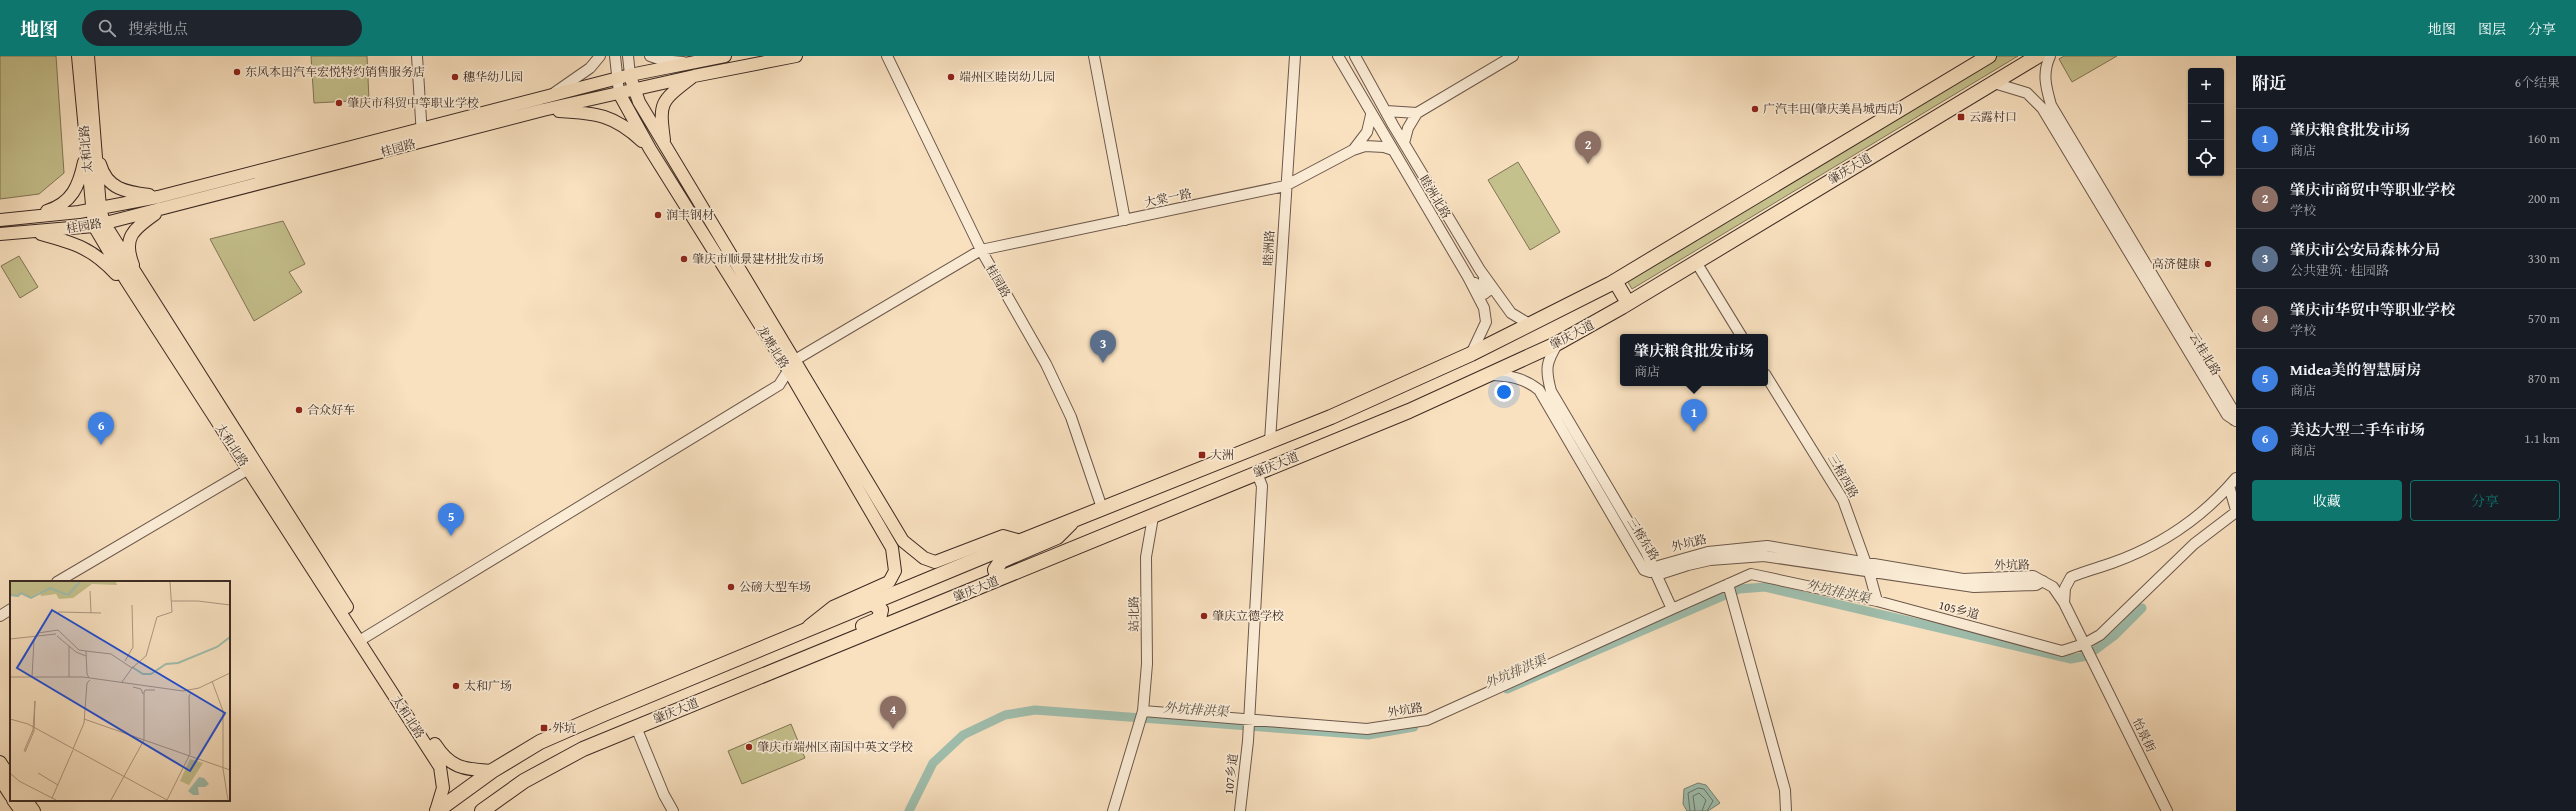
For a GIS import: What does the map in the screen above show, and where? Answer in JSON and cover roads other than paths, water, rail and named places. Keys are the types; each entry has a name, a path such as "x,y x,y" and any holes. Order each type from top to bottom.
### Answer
{"highway":[{"name":"肇庆大道","path":"437,811 492,771 540,742 1074,519 1398,388 1531,325 1615,281 1989,56"},
{"name":"肇庆大道","path":"482,811 531,777 583,749 1153,517 1492,374 1558,343 1628,303 2038,56"},
{"path":"1615,281 1628,303"},
{"path":"998,580 995,570 1001,561 1058,537 1074,519"},
{"path":"811,656 830,639 879,619 881,610 873,603"}],"main road":[{"name":"太和北路","path":"78,56 91,148"},
{"name":"太和北路","path":"88,56 91,148 96,209 99,225 126,280 252,467 363,639 444,757 461,768 492,771"},
{"path":"0,220 96,209 158,197 548,98 616,78 725,56"},
{"name":"桂园路","path":"0,234 99,225 543,110 694,76 796,56"},
{"name":"龙塘北路","path":"630,75 634,90 665,146 903,541 924,558 935,562 1003,536 1021,541"},
{"path":"665,146 662,104 670,94 694,76"},
{"path":"620,93 650,149"},
{"path":"543,110 595,113 609,117 631,131 650,149"},
{"path":"91,148 103,173 113,186 127,192 158,197"},
{"path":"32,216 54,209 72,196 80,182 91,148"},
{"name":"龙塘北路","path":"650,149 789,371 892,548 895,571 889,582 834,607 799,634"},
{"path":"140,283 129,255 130,237 135,229 161,210"},
{"name":"太和北路","path":"99,225 140,283 252,467"},
{"path":"32,231 80,245 100,257 117,275 126,280"},
{"name":"太和北路","path":"363,639 440,767 443,788 437,811"},
{"path":"0,762 10,777"},
{"path":"0,780 10,795"},
{"path":"14,801 21,811"},
{"path":"27,801 34,811"}],"street":[{"path":"417,56 422,142"},
{"path":"548,98 590,68 600,56"},
{"path":"615,56 616,78 620,93"},
{"path":"628,56 630,75"},
{"path":"650,56 662,60 691,63"},
{"name":"桂园路","path":"887,56 981,250 1046,364 1071,417 1102,508"},
{"path":"1094,56 1126,220"},
{"name":"睦洲路","path":"1270,441 1285,186 1295,56"},
{"name":"睦洲北路","path":"1338,56 1371,115 1468,277 1484,308 1486,322 1470,354"},
{"name":"睦洲北路","path":"1355,56 1404,143 1480,270 1511,313 1531,325"},
{"path":"1404,143 1408,128 1417,113 1513,56"},
{"path":"2047,106 2044,82 2045,66 2050,56"},
{"path":"1994,82 2027,93 2047,106"},
{"name":"云桂北路","path":"2047,106 2227,415 2235,421"},
{"path":"1386,112 1417,113"},
{"path":"1353,150 1367,132 1371,115"},
{"path":"1353,150 1376,146 1393,150"},
{"name":"大棠一路","path":"795,360 981,250 1285,186 1353,150"},
{"path":"1696,262 1740,334"},
{"path":"1468,277 1473,279 1481,292 1484,294 1488,291 1480,270"},
{"name":"三榕东路","path":"1558,343 1548,359 1546,374 1551,391 1652,571"},
{"path":"363,639 780,385 795,360"},
{"name":"三榕东路","path":"1492,374 1516,376 1539,390 1652,571"},
{"name":"三榕西路","path":"1768,379 1843,500 1868,567 1877,601"},
{"path":"59,581 252,467"},
{"name":"107乡道","path":"1240,811 1250,720 1262,486 1257,473"},
{"path":"2064,603 2065,588 2071,577 2086,570 2111,564 2148,547 2185,526 2217,500 2236,478"},
{"name":"105乡道","path":"1672,609 1751,574 1877,601 2062,651 2084,644 2100,635 2194,544 2236,511 2229,486"},
{"name":"站北路","path":"1113,811 1144,711 1147,664 1146,557 1153,517"},
{"name":"外坑路","path":"1652,571 1710,560 1764,556 1868,567 1974,588 2028,586 2043,581"},
{"path":"1652,571 1672,609"},
{"name":"怡景街","path":"2043,581 2054,587 2064,603 2167,811"},
{"path":"1728,584 1785,790 1786,811"},
{"name":"外坑路","path":"1144,711 1367,729 1426,720 1672,609"},
{"path":"0,616 10,610"},
{"path":"636,727 664,795 674,811"}],"water":[{"path":"1698,783 1706,785 1720,803 1708,811 1687,811 1683,804 1684,789"}],"waterway":[{"name":"外坑排洪渠","path":"1507,689 1739,589 1765,587 2071,659 2087,656 2114,636 2142,608"},
{"name":"外坑排洪渠","path":"909,811 933,763 963,735 1005,715 1035,710 1368,735 1414,727"}],"place":[{"name":"东风本田汽车宏悦特约销售服务店","path":"237,72"},
{"name":"穗华幼儿园","path":"455,77"},
{"name":"端州区睦岗幼儿园","path":"951,77"},
{"name":"肇庆市科贸中等职业学校","path":"339,103"},
{"name":"广汽丰田(肇庆美昌城西店)","path":"1755,109"},
{"name":"云露村口","path":"1961,117"},
{"name":"肇庆市商贸中等职业学校","path":"1588,164"},
{"name":"润丰钢材","path":"658,215"},
{"name":"肇庆市顺景建材批发市场","path":"684,259"},
{"name":"高济健康","path":"2208,264"},
{"name":"肇庆市公安局森林分局","path":"1103,363"},
{"name":"合众好车","path":"299,410"},
{"name":"肇庆粮食批发市场","path":"1694,432"},
{"name":"美达大型二手车市场","path":"101,445"},
{"name":"大洲","path":"1202,455"},
{"name":"Midea美的智慧厨房","path":"451,536"},
{"name":"公磅大型车场","path":"731,587"},
{"name":"肇庆立德学校","path":"1204,616"},
{"name":"太和广场","path":"456,686"},
{"name":"外坑","path":"544,728"},
{"name":"肇庆市华贸中等职业学校","path":"893,729"},
{"name":"肇庆市端州区南国中英文学校","path":"749,747"}]}
